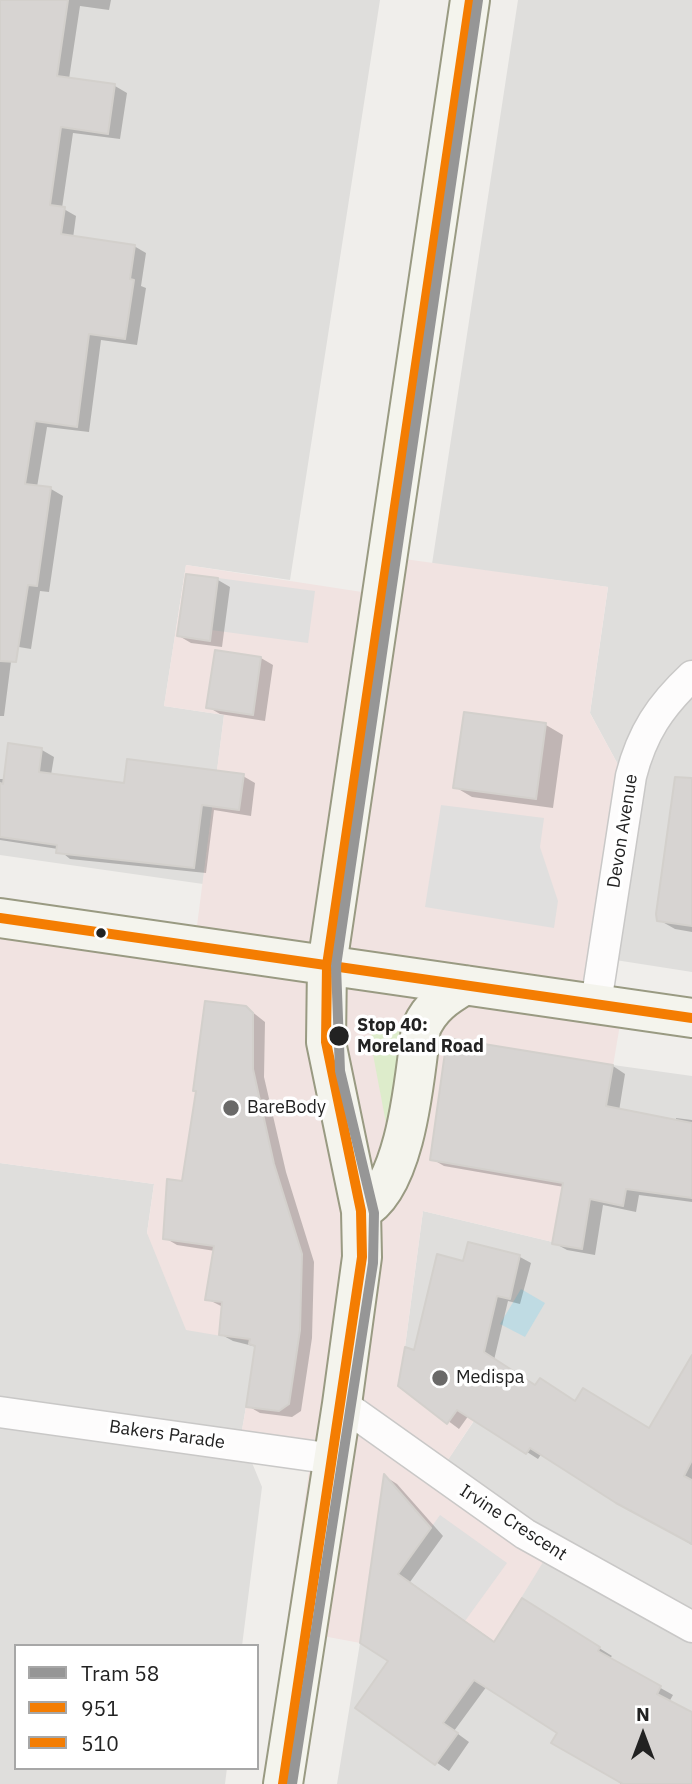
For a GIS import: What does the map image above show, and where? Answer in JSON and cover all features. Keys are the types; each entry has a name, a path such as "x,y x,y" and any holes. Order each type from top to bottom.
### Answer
{"main road":[{"path":"283,1784 334,1459 362,1256 361,1211 326,1042 327,965 470,0"},
{"path":"0,918 692,1018"},
{"path":"361,1211 373,1205 404,1145 421,1028 426,1016 436,1003 465,985"}],"street":[{"name":"Devon Avenue","path":"596,1003 631,776 638,749 649,725 666,701 692,676"},
{"name":"Irvine Crescent","path":"342,1405 525,1534 692,1627"},
{"name":"Bakers Parade","path":"0,1412 334,1459"}],"shaded area":[{"path":"0,0 380,0 290,580 186,565 164,706 224,715 203,884 0,855"},
{"path":"518,0 692,0 692,972 609,959 634,794 590,713 608,587 432,564"},
{"path":"368,554 608,587 590,713 634,794 604,991 625,995 582,1249 423,1211 405,1347 503,1376 435,1480 548,1554 455,1706 360,1643 286,1629 313,1444 241,1436 257,1342 186,1330 147,1233 154,1184 0,1163 0,929 193,957 224,715 164,706 186,565 362,592"},
{"path":"218,578 315,591 308,643 211,630"},
{"path":"441,805 544,818 540,847 558,901 554,928 425,907"},
{"path":"613,1065 692,1076 692,1784 337,1784 360,1643 434,1480 474,1421 405,1347 423,1211 582,1249"},
{"path":"0,1163 154,1184 147,1233 257,1342 241,1436 262,1487 242,1644 14,1644 14,1770 227,1770 225,1784 0,1784"},
{"path":"440,1515 507,1563 465,1621 398,1574"}],"green space":[{"path":"376,1026 410,1032 388,1134 372,1049 371,1036"}],"water":[{"path":"521,1289 545,1303 525,1337 500,1324"}],"building":[{"path":"0,0 68,0 57,76 115,84 108,134 61,127 50,205 65,207 61,234 135,245 130,279 134,280 125,339 89,334 77,427 35,421 25,484 51,487 37,586 28,585 16,662 0,661"},
{"path":"186,574 218,578 210,641 177,636"},
{"path":"215,650 261,657 253,715 206,708"},
{"path":"464,712 546,723 536,799 453,788"},
{"path":"8,743 42,748 39,772 124,783 127,759 244,774 239,810 202,805 194,868 56,853 57,845 0,837 0,783 3,784"},
{"path":"675,777 692,778 692,926 657,921 656,914"},
{"path":"205,1001 246,1006 253,1013 253,1069 274,1164 302,1254 300,1330 289,1404 279,1411 246,1407 255,1346 249,1344 250,1339 219,1335 222,1302 205,1300 214,1246 163,1239 167,1179 182,1181 196,1091 193,1091"},
{"path":"447,1038 613,1065 606,1106 692,1123 692,1198 626,1189 623,1206 590,1199 582,1249 552,1244 563,1183 430,1160"},
{"path":"468,1242 520,1255 510,1299 497,1296 484,1352 535,1385 540,1378 575,1401 583,1388 649,1428 692,1355 692,1460 684,1476 692,1480 692,1544 616,1503 530,1448 526,1454 457,1410 447,1424 398,1386 405,1347 414,1350 437,1254 463,1261"},
{"path":"384,1474 431,1528 398,1574 494,1642 522,1598 600,1647 598,1651 661,1686 657,1694 692,1712 692,1784 623,1784 551,1743 557,1733 474,1680 443,1723 458,1733 435,1765 355,1708 388,1661 360,1643"}],"tram line":[{"name":"58","path":"292,1784 373,1263 374,1213 340,1071 336,966 478,0"}],"transit line":[{"name":"951","path":"283,1784 362,1257 361,1211 326,1042 327,965 470,0"},
{"name":"510","path":"0,918 692,1018"}],"place":[{"name":"Stop 40: Moreland Road","path":"339,1036"},
{"name":"BareBody","path":"231,1108"},
{"name":"Medispa","path":"440,1378"}]}
